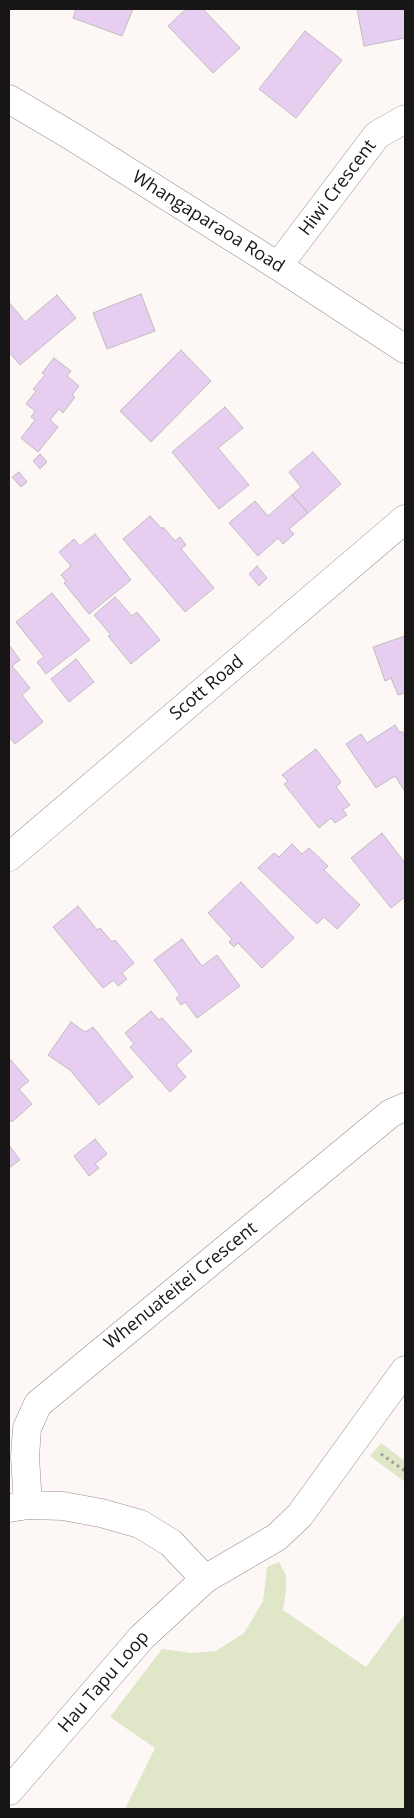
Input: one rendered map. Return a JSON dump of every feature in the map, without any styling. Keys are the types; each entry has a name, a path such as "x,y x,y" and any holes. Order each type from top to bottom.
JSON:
{"street":[{"name":"Whangaparaoa Road","path":"9,99 278,266 405,349"},
{"name":"Hiwi Crescent","path":"278,266 377,135 405,119"},
{"name":"Scott Road","path":"9,857 405,519"},
{"name":"Whenuateitei Crescent","path":"18,1506 25,1457 26,1428 38,1404 391,1113 405,1106"},
{"path":"18,1506 63,1506 91,1511 140,1524 171,1543 205,1579 277,1537 300,1515 405,1370"},
{"name":"Hau Tapu Loop","path":"9,1791 142,1637 205,1579"}],"green space":[{"path":"381,1443 405,1461 405,1482 370,1456"},
{"path":"279,1562 286,1575 283,1610 366,1667 405,1614 405,1809 125,1809 155,1748 110,1717 162,1649 192,1653 216,1651 244,1633 263,1601 267,1567"}],"building":[{"path":"76,9 133,9 122,36 73,18"},
{"path":"186,9 203,9 240,48 213,73 168,26"},
{"path":"357,9 405,9 405,38 364,46"},
{"path":"305,31 342,60 296,118 259,89"},
{"path":"141,294 155,331 107,349 93,313"},
{"path":"57,295 76,318 20,365 9,352 9,302 25,322"},
{"path":"181,350 211,381 151,442 120,411"},
{"path":"54,358 71,371 67,376 79,386 72,395 75,397 63,413 59,409 50,420 58,427 38,452 21,438 35,420 31,417 35,411 26,404 36,391 33,389 45,375 42,373"},
{"path":"225,407 243,428 218,448 249,485 219,509 172,452"},
{"path":"313,452 341,484 308,513 292,495 301,487 289,472"},
{"path":"40,454 47,462 40,469 33,461"},
{"path":"19,472 27,482 21,487 12,477"},
{"path":"292,495 308,513 289,529 294,534 283,544 278,538 258,556 229,523 255,501 268,516"},
{"path":"150,516 175,541 180,537 186,545 181,549 214,588 185,612 123,539"},
{"path":"95,534 131,580 89,614 64,583 66,581 61,575 71,566 59,552 74,539 80,546"},
{"path":"257,566 267,578 259,586 249,574"},
{"path":"52,593 90,640 46,674 37,662 44,657 16,622"},
{"path":"115,597 132,616 137,612 160,640 131,664 108,636 111,635 94,615"},
{"path":"405,636 405,693 398,695 391,678 385,681 373,647"},
{"path":"9,645 20,660 12,666 30,688 22,695 43,722 15,744 9,737"},
{"path":"76,659 94,682 69,702 51,679"},
{"path":"395,725 400,733 402,731 405,737 405,792 395,776 376,788 346,744 361,734 367,743"},
{"path":"316,749 341,782 336,787 350,805 343,810 347,815 335,823 331,818 319,828 284,784 288,781 282,775"},
{"path":"382,833 405,863 405,897 391,908 351,858"},
{"path":"292,844 302,854 309,848 328,866 324,870 360,905 337,929 324,917 317,924 258,868 274,853 279,857"},
{"path":"241,882 294,938 262,968 238,943 234,947 229,942 232,939 208,913"},
{"path":"78,906 97,930 100,928 112,942 115,940 134,963 122,973 127,979 118,986 114,980 103,988 53,927"},
{"path":"182,939 202,966 217,955 240,986 197,1018 185,1002 181,1005 176,998 180,995 154,960"},
{"path":"151,1011 159,1020 162,1018 192,1051 176,1065 186,1077 170,1092 130,1047 134,1044 125,1033"},
{"path":"71,1022 85,1032 93,1027 133,1077 99,1105 70,1070 48,1055"},
{"path":"9,1058 29,1081 19,1089 32,1104 12,1122 9,1119"},
{"path":"95,1139 107,1154 95,1164 99,1168 89,1176 74,1156"},
{"path":"9,1145 20,1160 9,1168"}]}
